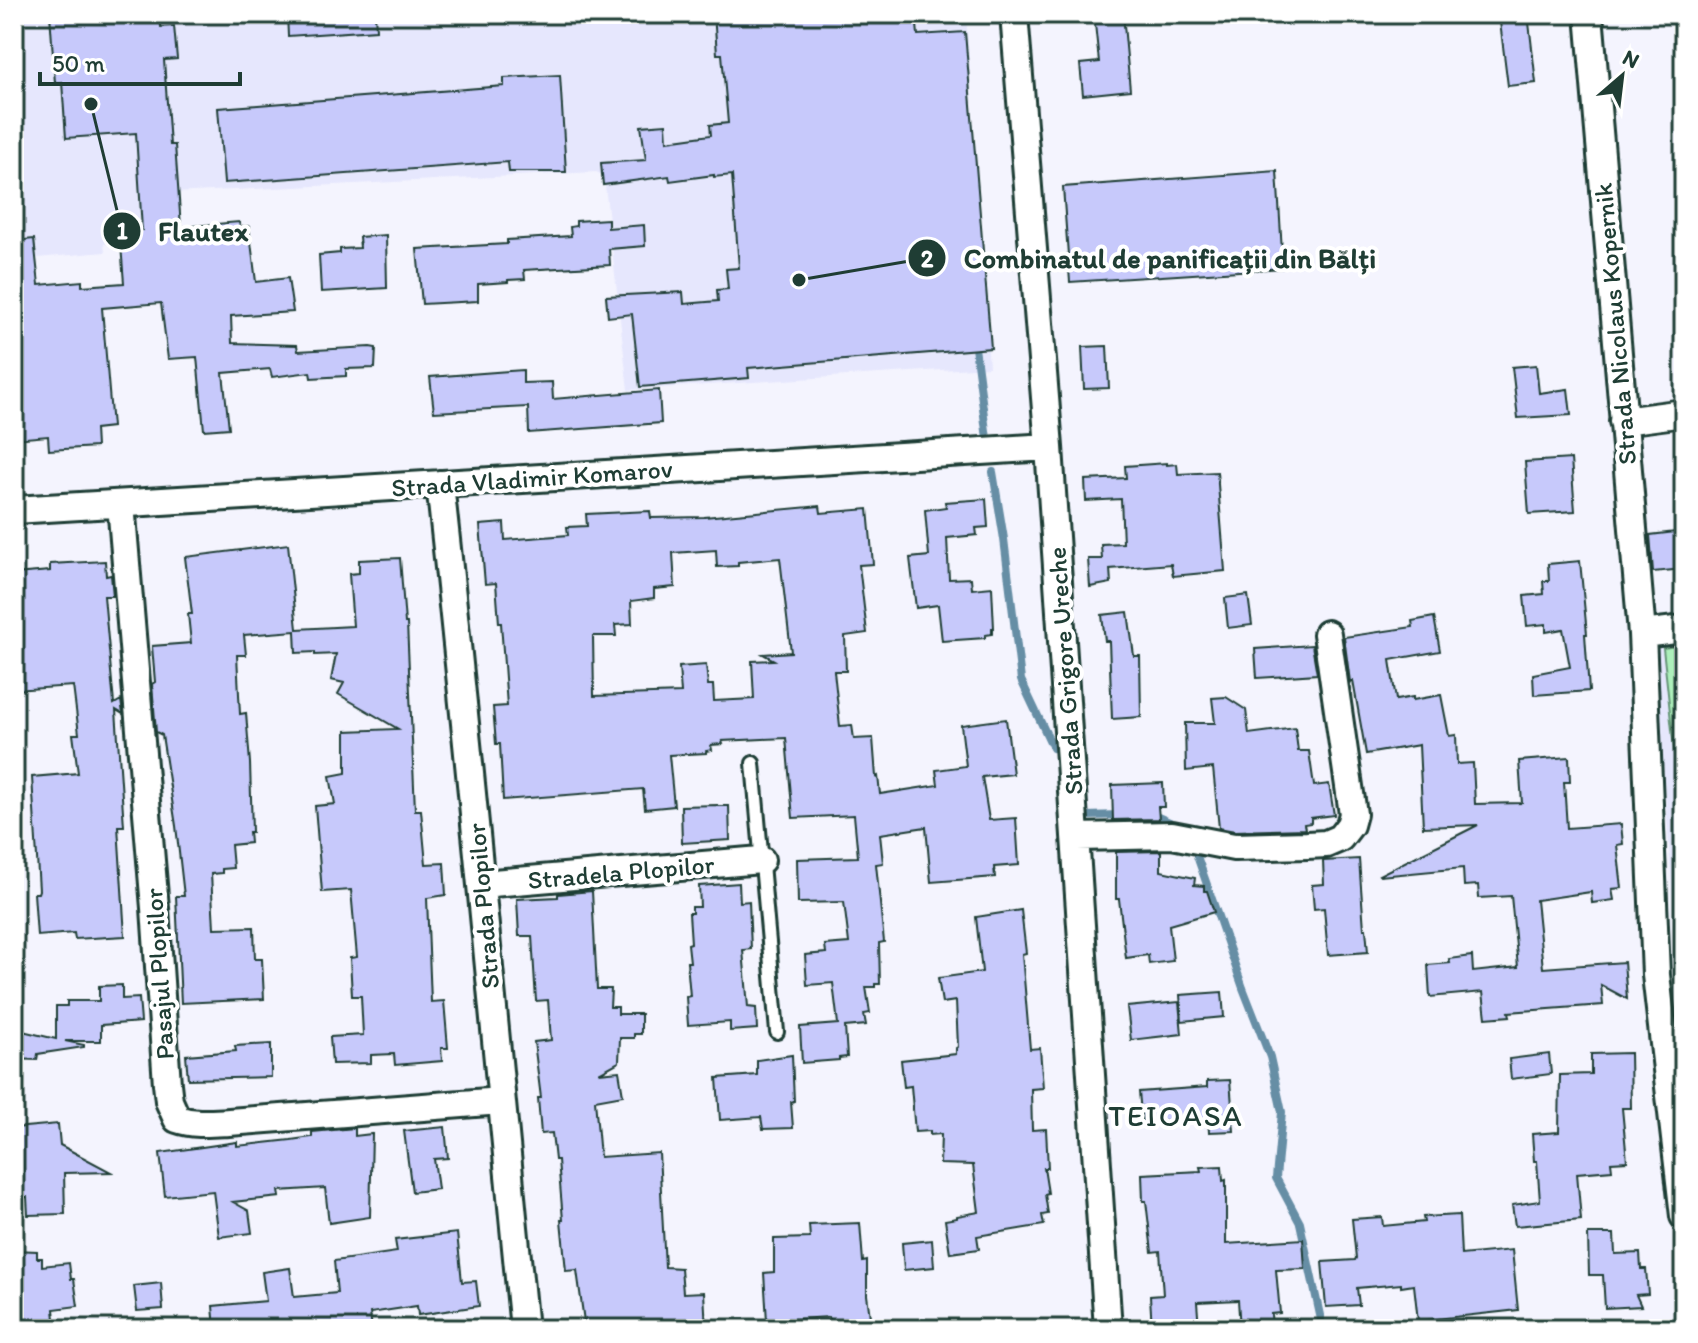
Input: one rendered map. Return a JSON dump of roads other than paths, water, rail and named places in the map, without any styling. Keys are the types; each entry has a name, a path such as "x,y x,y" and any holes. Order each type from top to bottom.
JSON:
{"street":[{"name":"Strada Grigore Ureche","path":"1014,14 1077,837 1108,1329"},
{"name":"Strada Nicolaus Kopernik","path":"1589,14 1642,634 1656,975 1679,1128 1684,1216"},
{"path":"1623,421 1684,413"},
{"name":"Strada Vladimir Komarov","path":"14,510 1049,447"},
{"name":"Strada Plopilor","path":"440,484 469,747 524,1329"},
{"name":"Pasajul Plopilor","path":"121,504 167,1084 169,1101 177,1119 200,1123 229,1122 501,1101"},
{"path":"1642,634 1684,629"},
{"path":"1077,837 1172,835 1234,847 1326,844 1340,838 1350,825 1353,814 1327,634"},
{"name":"Stradela Plopilor","path":"481,884 761,860"}],"lane":[{"path":"753,763 777,1032"}],"waterway":[{"path":"974,340 988,446"},
{"path":"993,472 1021,680 1053,748"},
{"path":"1151,814 1174,824"},
{"path":"1086,816 1121,815"},
{"path":"1197,856 1270,1057 1282,1112 1276,1178 1300,1223 1323,1329"}],"place":[{"name":"Flautex","path":"91,104"},
{"name":"Combinatul de panificații din Bălți","path":"799,280"}],"district":[{"name":"TEIOASA","path":"1176,1116"}]}
